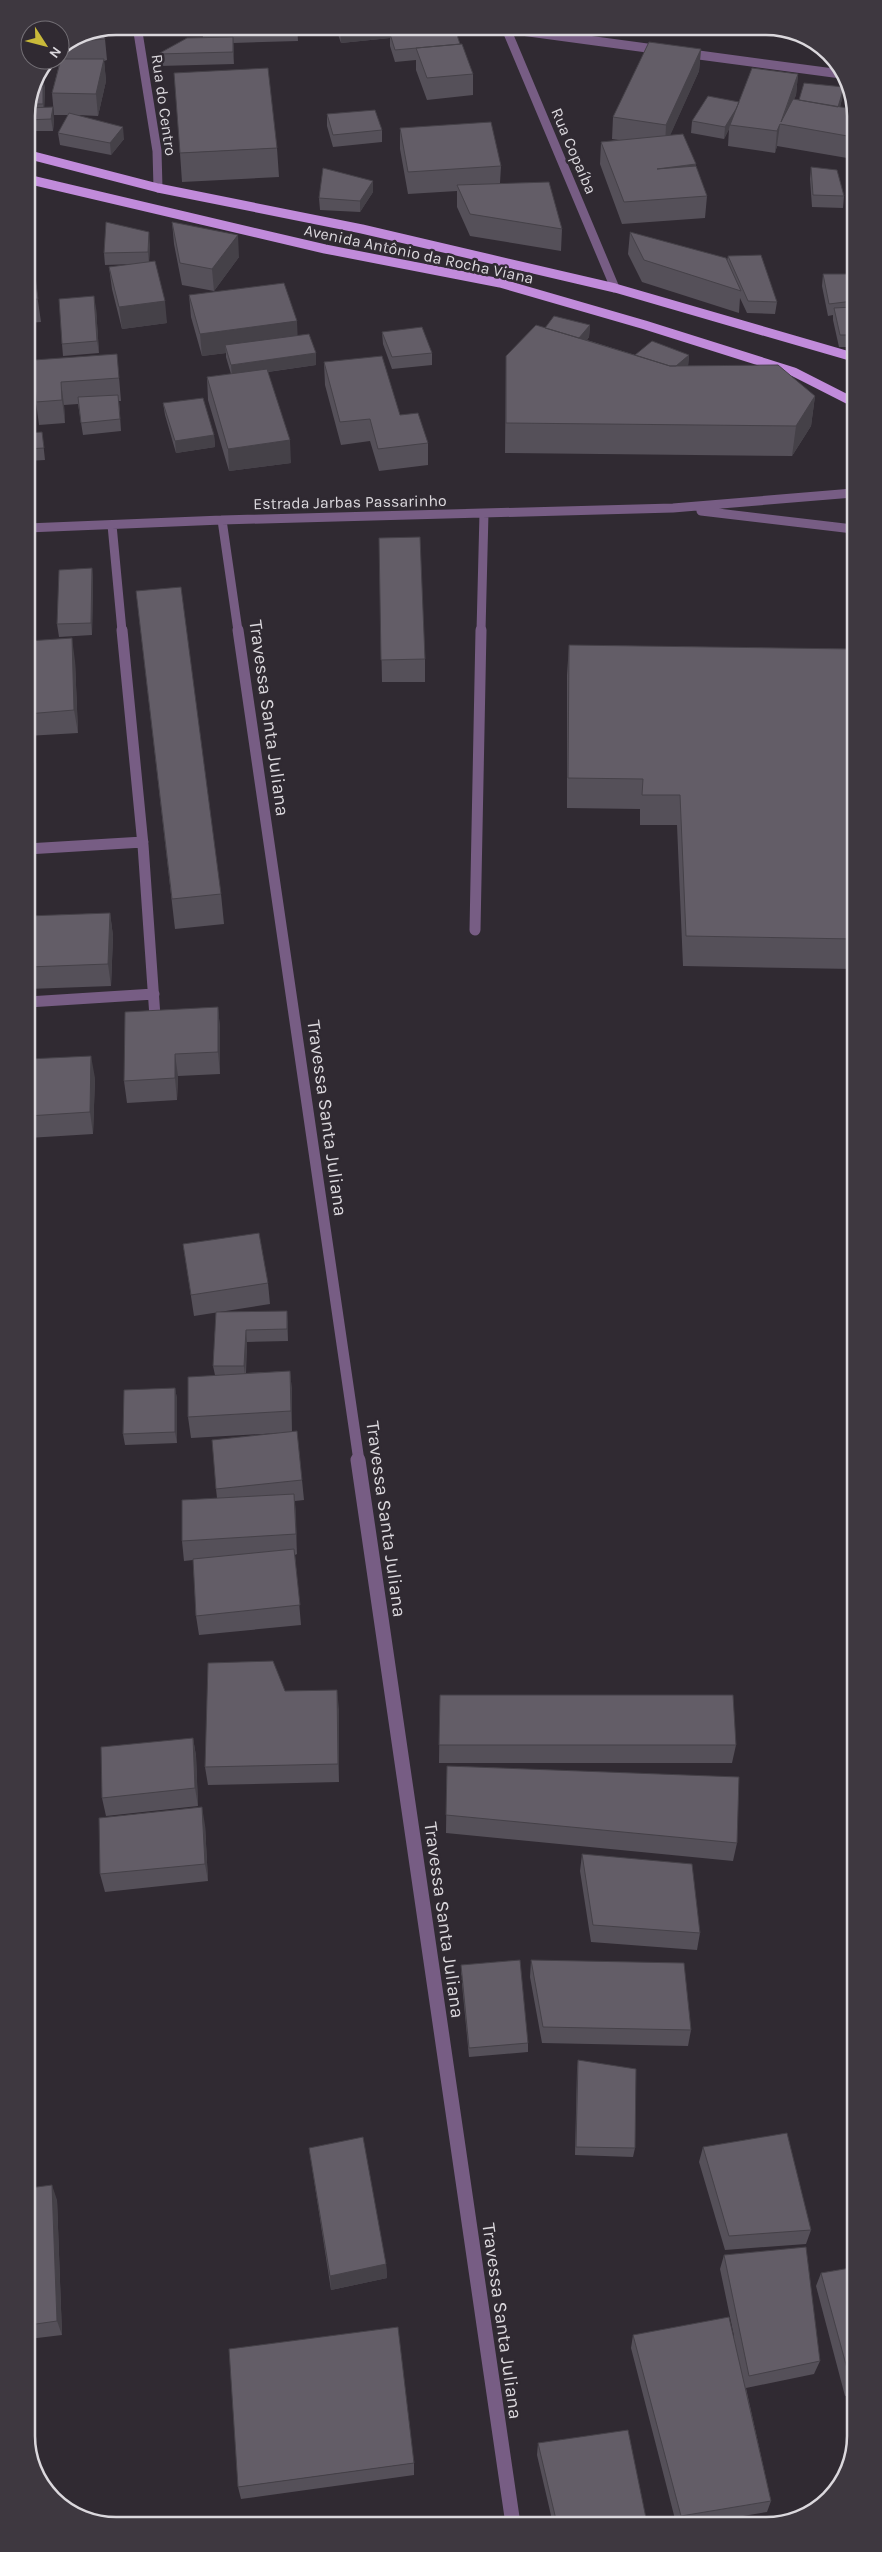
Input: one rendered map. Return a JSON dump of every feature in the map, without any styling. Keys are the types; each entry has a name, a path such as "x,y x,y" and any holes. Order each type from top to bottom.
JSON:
{"main road":[{"name":"Avenida Antônio da Rocha Viana","path":"35,156 158,188 362,229 616,288 847,355"},
{"name":"Avenida Antônio da Rocha Viana","path":"35,181 325,249 500,283 645,325 794,372 847,399"}],"street":[{"name":"Rua do Centro","path":"138,35 157,151 158,188"},
{"name":"Rua Copaíba","path":"508,35 616,288"},
{"path":"556,35 834,73"},
{"name":"Estrada Jarbas Passarinho","path":"35,528 222,520 673,508 847,494"},
{"name":"Estrada Jarbas Passarinho","path":"673,508 847,528"},
{"path":"475,930 484,513"},
{"name":"Travessa Santa Juliana","path":"222,520 512,2517"},
{"path":"112,525 143,842 155,1017"},
{"path":"35,849 143,842"},
{"path":"35,1002 154,994"}],"building":[{"path":"390,35 457,35 460,44 395,50"},
{"path":"104,36 105,39 87,40 100,37"},
{"path":"233,37 233,52 158,54 187,38"},
{"path":"649,42 701,49 666,125 613,117"},
{"path":"462,44 473,74 427,78 416,48"},
{"path":"70,59 104,59 96,94 52,93 58,70 70,70"},
{"path":"268,68 277,148 180,153 174,73"},
{"path":"752,68 798,74 781,122 793,99 846,108 847,136 780,124 777,131 730,125"},
{"path":"43,82 43,104 36,104"},
{"path":"804,83 842,87 843,91 838,107 799,100"},
{"path":"708,96 739,102 725,127 692,121"},
{"path":"53,107 51,119 35,120 36,108"},
{"path":"375,110 382,130 333,135 327,114"},
{"path":"69,113 123,127 110,143 58,133"},
{"path":"491,122 501,166 408,172 400,128"},
{"path":"683,134 696,164 657,169 696,166 707,196 624,202 601,142"},
{"path":"811,167 837,170 844,196 813,195"},
{"path":"323,168 373,181 360,201 319,198"},
{"path":"549,182 562,229 470,214 457,185"},
{"path":"106,222 149,232 148,252 104,253"},
{"path":"172,222 238,235 212,269 180,263"},
{"path":"630,232 726,258 741,291 644,260"},
{"path":"761,255 777,302 748,301 728,256"},
{"path":"155,261 165,301 119,307 109,267"},
{"path":"823,274 847,274 847,302 829,304"},
{"path":"35,276 38,299 35,299"},
{"path":"284,283 297,321 200,334 189,295"},
{"path":"94,296 97,341 62,344 59,299"},
{"path":"847,307 847,335 840,335 834,308"},
{"path":"554,316 590,325 579,338 545,328"},
{"path":"536,325 670,366 778,365 815,396 796,426 506,423 506,356"},
{"path":"422,327 432,353 392,357 382,332"},
{"path":"309,334 316,353 231,365 225,345"},
{"path":"652,341 689,355 676,366 670,366 635,355"},
{"path":"117,354 119,378 61,382 62,400 36,402 35,360"},
{"path":"382,356 400,415 418,413 428,443 378,449 370,419 340,422 324,362"},
{"path":"267,369 290,440 228,449 207,377"},
{"path":"118,395 120,419 81,423 78,397"},
{"path":"203,398 214,435 175,441 163,403"},
{"path":"35,432 42,432 44,448 35,449"},
{"path":"420,537 425,659 381,660 379,538"},
{"path":"92,568 91,623 57,624 59,570"},
{"path":"181,587 221,894 172,899 136,591"},
{"path":"72,638 74,710 35,713 35,641"},
{"path":"569,645 847,649 847,939 686,936 680,795 642,795 643,779 568,778"},
{"path":"110,913 108,964 35,967 35,916"},
{"path":"218,1007 218,1052 175,1054 175,1078 124,1081 125,1012"},
{"path":"91,1056 90,1112 35,1116 35,1059"},
{"path":"259,1233 268,1283 191,1295 183,1244"},
{"path":"287,1311 287,1329 246,1330 244,1366 213,1366 216,1312"},
{"path":"290,1371 291,1411 188,1417 188,1377"},
{"path":"175,1388 175,1432 123,1434 124,1390"},
{"path":"297,1431 302,1480 216,1489 212,1440"},
{"path":"294,1494 296,1534 182,1541 182,1500"},
{"path":"294,1549 300,1605 196,1616 193,1559"},
{"path":"273,1661 285,1691 337,1690 338,1764 205,1767 208,1663"},
{"path":"440,1695 733,1695 736,1745 439,1745"},
{"path":"193,1738 195,1788 102,1798 101,1747"},
{"path":"447,1766 739,1777 737,1843 446,1815"},
{"path":"202,1807 205,1864 100,1874 99,1818"},
{"path":"582,1854 692,1864 700,1933 593,1925"},
{"path":"520,1960 528,2043 469,2048 461,1965"},
{"path":"531,1960 684,1963 691,2030 543,2027"},
{"path":"578,2060 636,2069 635,2148 576,2147"},
{"path":"787,2133 811,2230 729,2236 703,2147"},
{"path":"363,2137 386,2264 330,2276 309,2148"},
{"path":"52,2185 57,2321 35,2324 35,2187"},
{"path":"806,2247 820,2361 749,2376 724,2255"},
{"path":"847,2269 847,2368 821,2273"},
{"path":"729,2317 771,2501 681,2516 633,2335"},
{"path":"398,2327 414,2463 238,2487 229,2349"},
{"path":"628,2430 646,2517 555,2517 538,2443"}]}
